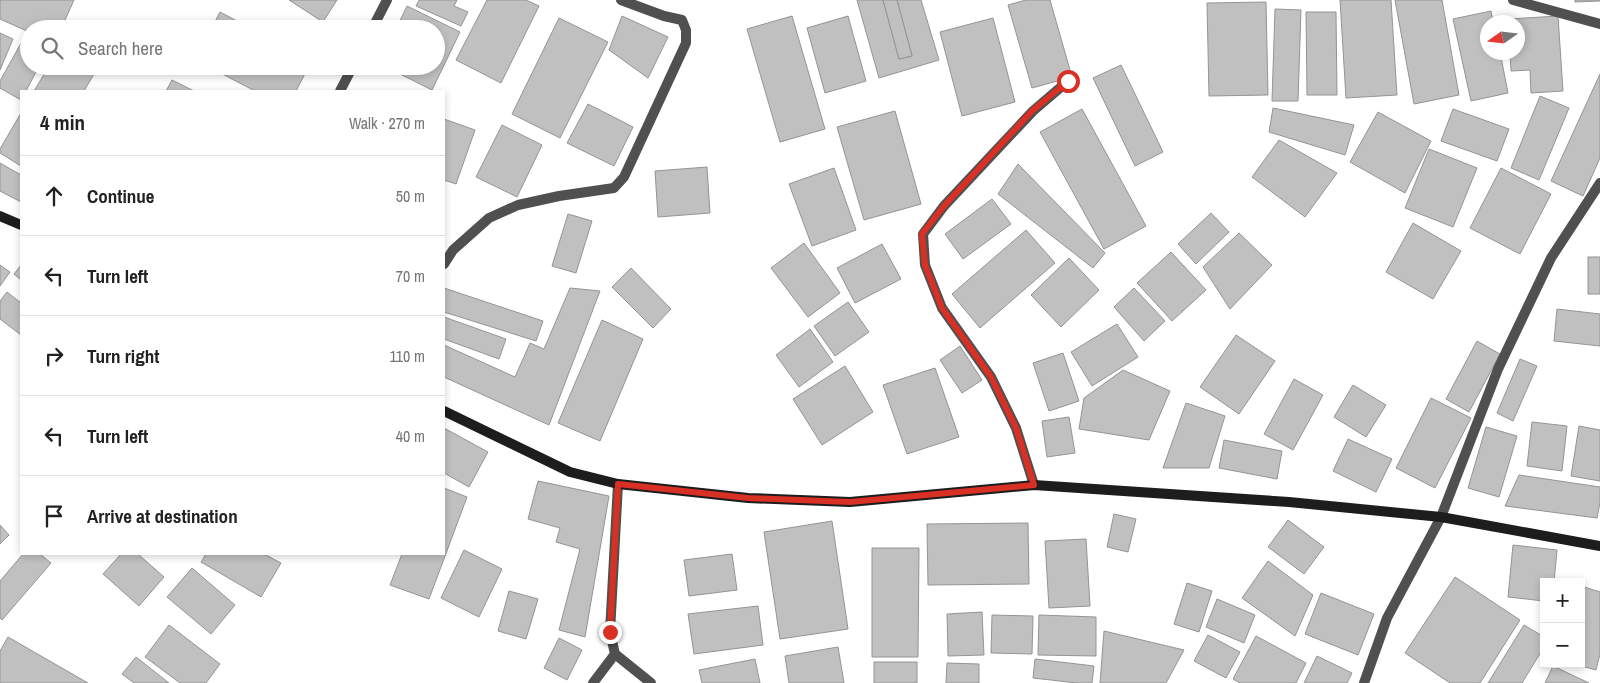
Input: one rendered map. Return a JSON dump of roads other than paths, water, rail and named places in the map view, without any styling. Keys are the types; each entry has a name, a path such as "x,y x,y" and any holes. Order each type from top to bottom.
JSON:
{"street":[{"path":"377,20 387,0"},
{"path":"445,262 453,250 490,218 518,205 559,196 614,188 624,177 686,43 686,30 682,20 664,16 621,0"},
{"path":"1513,0 1600,24"},
{"path":"341,90 348,75"},
{"path":"1034,485 1016,428 991,377 942,308 925,265 922,234 944,206 1032,111 1068,81"},
{"path":"1364,683 1388,618 1441,517 1498,369 1551,258 1600,183"},
{"path":"0,216 20,225"},
{"path":"445,411 570,472 618,484 748,498 850,502 1034,485 1288,502 1441,517 1600,546"},
{"path":"618,484 610,632 616,654 651,683"},
{"path":"593,683 616,654"}]}
